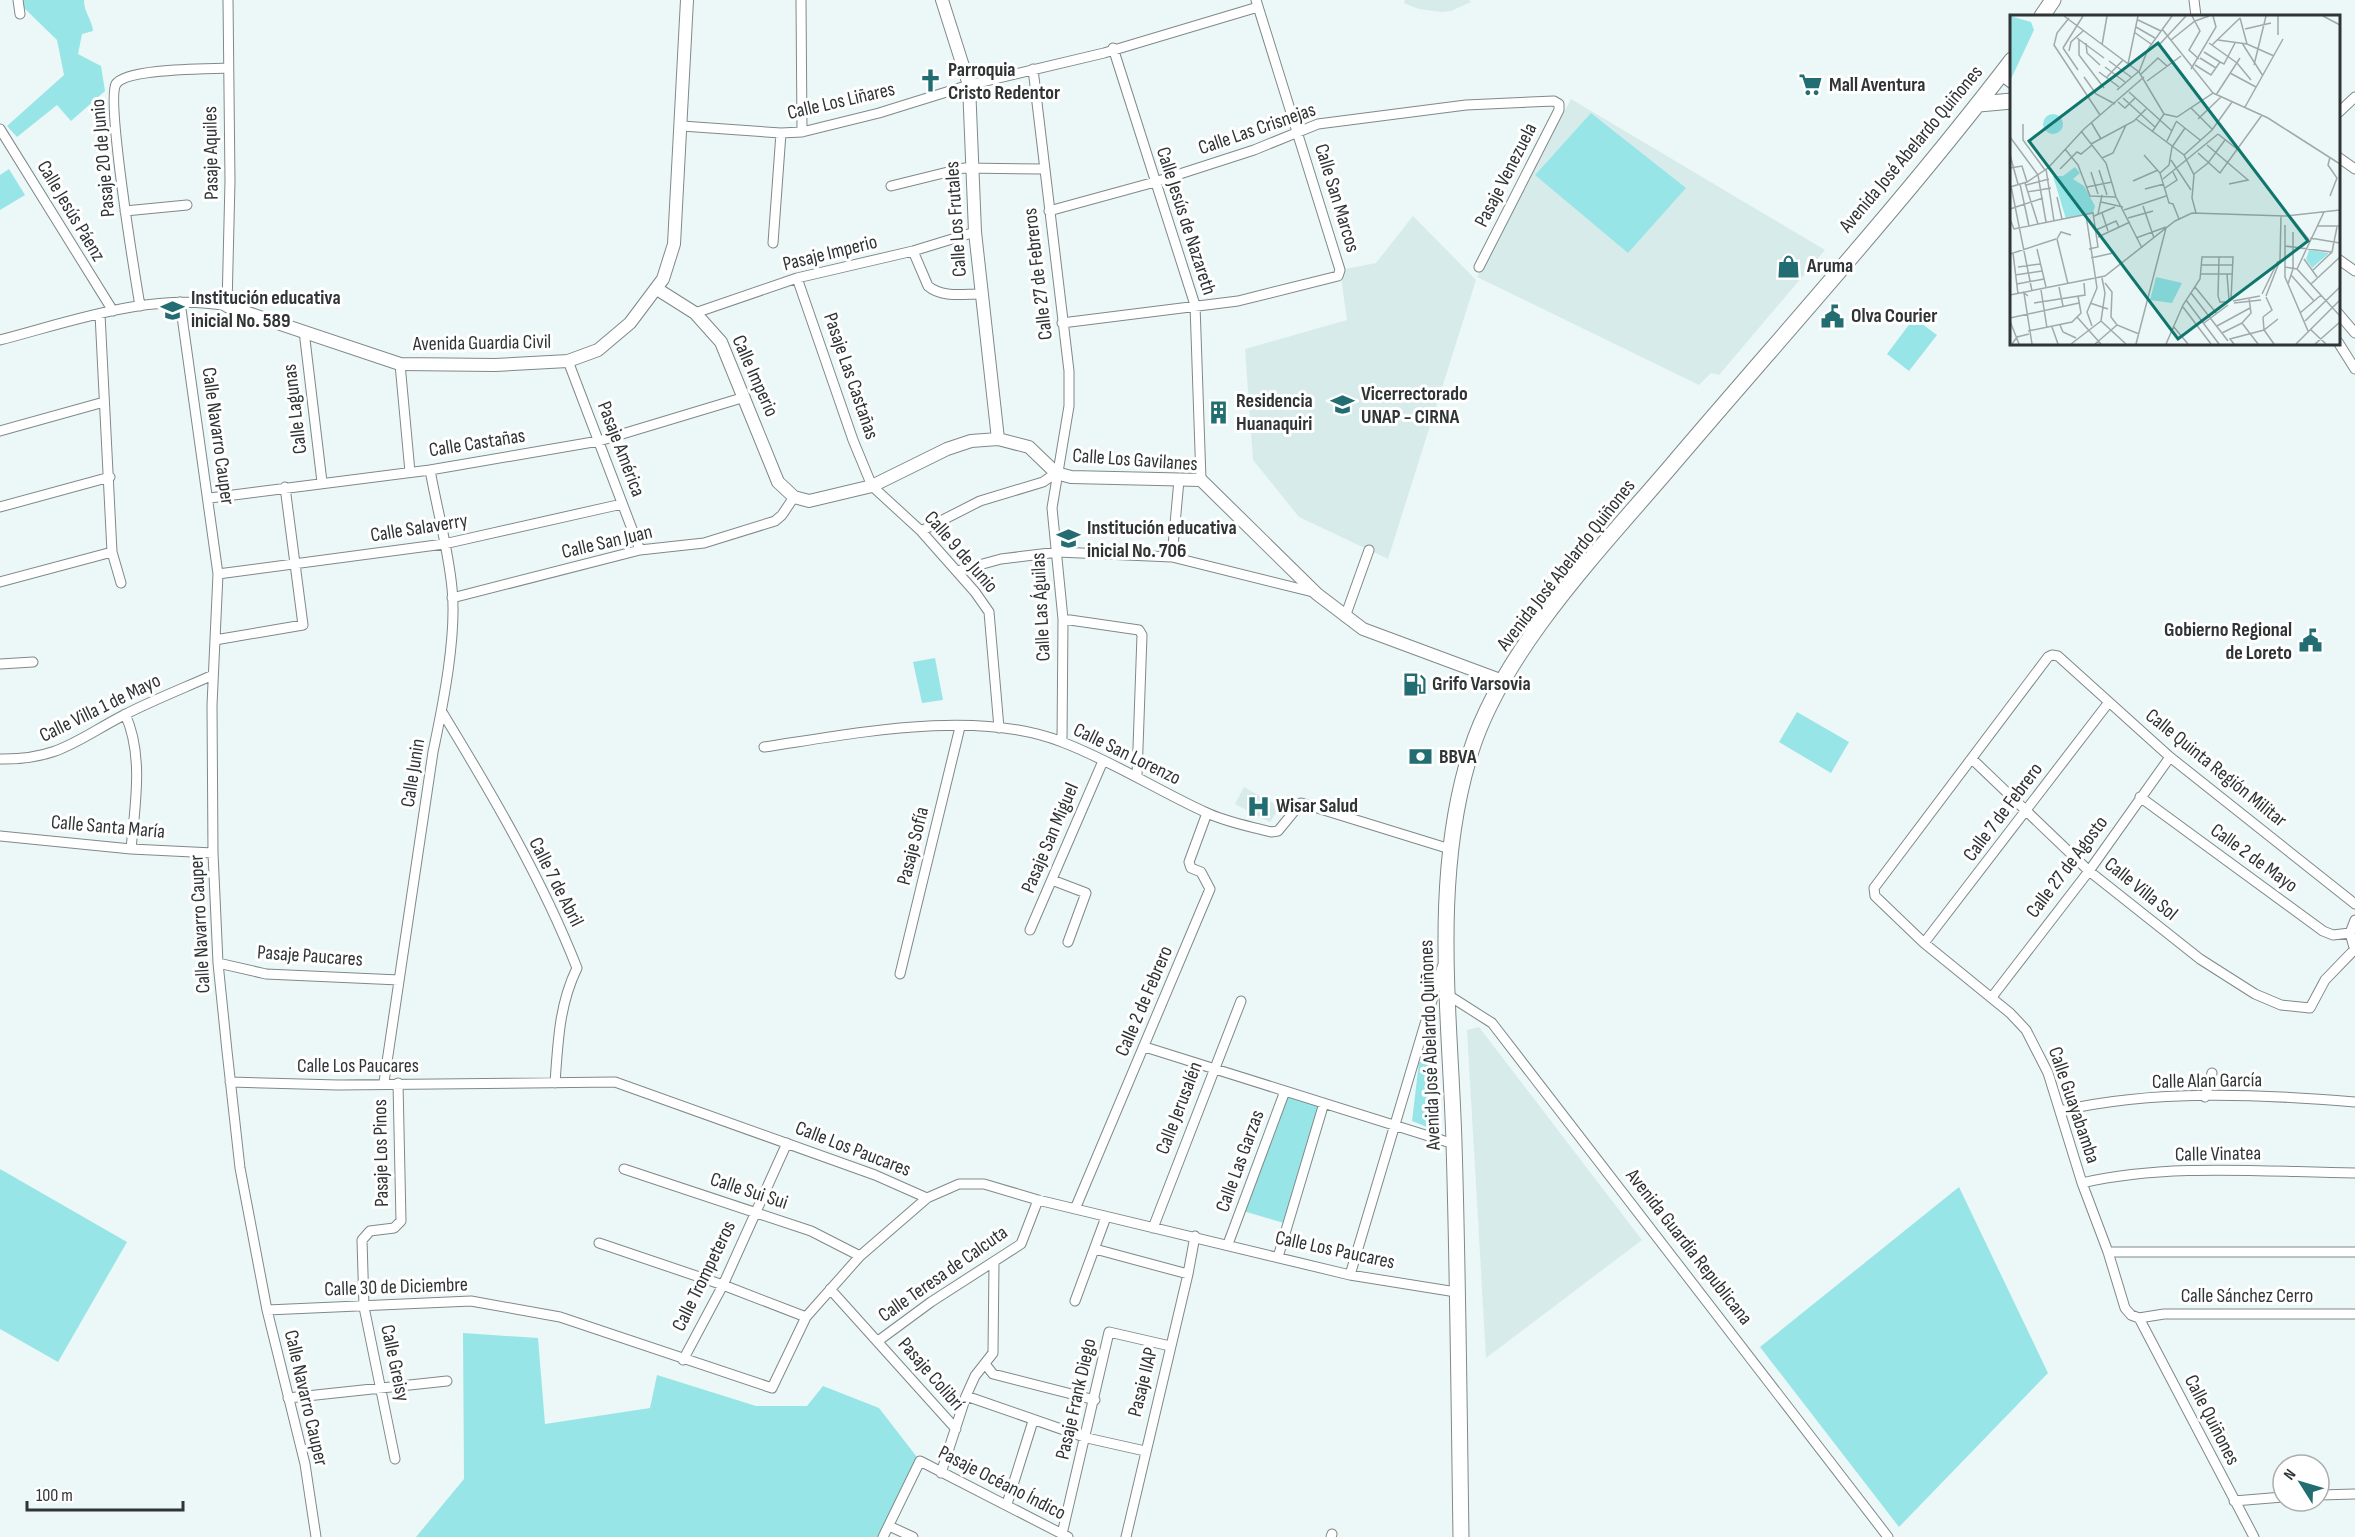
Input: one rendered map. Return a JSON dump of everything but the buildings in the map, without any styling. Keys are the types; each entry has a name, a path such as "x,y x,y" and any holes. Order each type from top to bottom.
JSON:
{"main road":[{"path":"2044,15 2053,0"},
{"name":"Avenida José Abelardo Quiñones","path":"1461,1537 1454,1144 1446,893 1450,849 1460,792 1485,715 1534,632 1604,546 1979,104 2006,80"},
{"path":"1979,104 2010,101"}],"street":[{"path":"18,0 20,14"},
{"name":"Pasaje Aquiles","path":"227,306 230,181 228,0"},
{"name":"Avenida Guardia Civil","path":"0,340 113,311 180,302 227,306 400,364 495,365 568,361 598,350 630,323 657,289 668,267 674,244 687,0"},
{"path":"801,0 802,132"},
{"name":"Calle Los Frutales","path":"942,0 969,85 971,168 980,294 998,439"},
{"path":"2194,0 2196,15"},
{"name":"Calle Los Liñares","path":"682,126 781,133 802,132 879,113 969,85 1113,48 1257,4"},
{"name":"Calle San Marcos","path":"1195,305 1238,301 1334,278 1338,276 1340,270 1257,4"},
{"name":"Calle Jesús de Nazareth","path":"1113,48 1195,305 1201,480"},
{"name":"Pasaje 20 de Junio","path":"140,306 125,211 114,92 117,83 125,77 173,70 228,68"},
{"name":"Calle 27 de Febreros","path":"1033,69 1043,169 1069,371 1069,406 1064,446 1056,472"},
{"path":"2340,109 2355,97"},
{"name":"Calle Las Crisnejas","path":"1049,211 1155,182 1254,150 1318,124 1466,105 1554,101"},
{"name":"Pasaje Venezuela","path":"1479,267 1560,110 1554,101"},
{"name":"Calle Jesús Páenz","path":"0,129 113,311"},
{"path":"773,243 781,133"},
{"path":"2340,158 2355,169"},
{"path":"891,186 971,168 1043,169"},
{"path":"125,211 188,206"},
{"name":"Pasaje Imperio","path":"695,313 797,278 913,252 975,232"},
{"path":"913,252 927,286 948,294 980,294"},
{"path":"2340,260 2355,271"},
{"name":"Pasaje Las Castañas","path":"797,278 853,440 872,486"},
{"name":"Calle Imperio","path":"657,289 695,313 721,342 778,482 794,497"},
{"name":"Calle Navarro Cauper","path":"180,302 210,498 218,574 213,675 213,853 218,963 240,1168 267,1310 305,1464 316,1537"},
{"path":"1062,323 1195,305"},
{"path":"100,314 112,552 121,583"},
{"path":"2340,315 2355,333"},
{"name":"Calle Lagunas","path":"304,332 322,482"},
{"path":"2340,345 2355,369"},
{"name":"Pasaje América","path":"568,361 640,550"},
{"path":"400,364 410,472"},
{"name":"Calle Castañas","path":"210,498 430,470 599,441 745,397"},
{"path":"0,431 104,402"},
{"name":"Calle Los Gavilanes","path":"794,497 809,501 872,486 947,449 971,441 998,439 1029,447 1056,472 1071,477 1201,480 1317,594 1364,630 1503,681"},
{"name":"Calle Junin","path":"384,1082 442,712 452,630 452,598 430,470"},
{"path":"921,531 981,501 1043,482 1056,472"},
{"name":"Calle Las Águilas","path":"1056,472 1052,508 1063,619 1062,741"},
{"path":"0,507 110,477"},
{"path":"1172,557 1179,480"},
{"name":"Calle 9 de Junio","path":"872,486 921,531 957,571 989,612 999,728"},
{"path":"215,640 303,625 285,487"},
{"name":"Calle San Juan","path":"452,598 640,550 704,543 764,525 782,515 794,497"},
{"name":"Calle Salaverry","path":"218,574 444,544 622,504"},
{"path":"1345,617 1369,550"},
{"path":"0,582 112,552"},
{"path":"957,571 1001,559 1058,552 1172,557 1317,594"},
{"path":"1063,619 1139,630 1142,635 1137,776"},
{"name":"Calle Quinta Región Militar","path":"1972,759 2048,657 2058,656 2170,757 2355,904"},
{"path":"0,664 33,662"},
{"name":"Calle Villa 1 de Mayo","path":"0,759 30,760 59,751 126,715 213,675"},
{"name":"Calle 7 de Febrero","path":"1924,943 2109,702"},
{"name":"Calle 7 de Abril","path":"442,712 475,766 552,908 577,968 566,990 559,1019 555,1083"},
{"path":"126,715 131,727 136,770 131,849"},
{"name":"Calle San Lorenzo","path":"764,747 907,726 999,728 1062,741 1137,776 1207,813 1274,833 1301,803 1450,849"},
{"name":"Pasaje Sofía","path":"900,974 960,727"},
{"name":"Calle 27 de Agosto","path":"1992,997 2089,871 2170,757"},
{"name":"Calle Villa Sol","path":"1972,759 2028,809 2089,871 2211,967 2255,993 2282,1005 2310,1008 2325,980 2355,950"},
{"name":"Calle Guayabamba","path":"1972,759 1874,888 1875,896 1924,943 1992,997 2026,1030 2048,1073 2082,1183 2108,1252 2125,1308 2131,1316 2139,1318"},
{"name":"Pasaje San Miguel","path":"1030,930 1103,761"},
{"name":"Calle 2 de Mayo","path":"2140,797 2324,932 2332,935 2350,933"},
{"name":"Calle 2 de Febrero","path":"1075,1209 1210,890 1201,872 1191,868 1189,862 1207,813"},
{"name":"Calle Santa María","path":"0,836 131,849 213,853"},
{"path":"1052,880 1086,893 1068,942"},
{"path":"2355,920 2350,933 2355,950"},
{"path":"1350,1275 1447,950"},
{"name":"Pasaje Paucares","path":"218,963 266,974 399,980"},
{"name":"Avenida Guardia Republicana","path":"1448,995 1492,1023 1888,1537"},
{"name":"Calle Jerusalén","path":"1153,1228 1213,1068 1241,1001"},
{"path":"1145,1047 1454,1144"},
{"path":"2205,1097 2212,1073"},
{"name":"Calle Los Paucares","path":"231,1083 338,1085 384,1082 615,1082 875,1175 927,1198 959,1184 984,1184 1106,1217 1195,1236 1350,1275 1456,1292"},
{"name":"Pasaje Los Pinos","path":"362,1239 370,1231 394,1228 401,1221 398,1083"},
{"name":"Calle Las Garzas","path":"1228,1244 1285,1091"},
{"name":"Calle Alan García","path":"2060,1112 2102,1101 2205,1097 2355,1102"},
{"path":"1278,1257 1324,1103"},
{"name":"Calle Trompeteros","path":"683,1360 723,1285 787,1143"},
{"name":"Calle Sui Sui","path":"624,1169 811,1231 860,1256"},
{"name":"Calle Vinatea","path":"2082,1183 2123,1174 2243,1171 2355,1173"},
{"path":"599,1243 723,1285 806,1317 860,1256 927,1198"},
{"name":"Calle Teresa de Calcuta","path":"878,1341 931,1302 1021,1244 1038,1200"},
{"path":"1075,1301 1106,1217"},
{"name":"Pasaje IIAP","path":"1126,1537 1195,1236"},
{"name":"Calle Greisy","path":"362,1239 364,1307 395,1459"},
{"path":"1095,1249 1188,1274"},
{"path":"2108,1252 2355,1252"},
{"path":"941,1473 966,1396 975,1376 993,1353 994,1263"},
{"name":"Pasaje Colibrí","path":"830,1289 956,1429"},
{"name":"Calle 30 de Diciembre","path":"267,1310 471,1301 560,1317 772,1388 806,1317"},
{"name":"Calle Sánchez Cerro","path":"2139,1318 2164,1314 2355,1314"},
{"name":"Calle Quiñones","path":"2139,1318 2254,1537"},
{"name":"Pasaje Frank Diego","path":"1065,1536 1109,1332 1170,1346"},
{"path":"985,1364 993,1374 1095,1400"},
{"path":"288,1398 447,1381"},
{"path":"966,1396 1087,1438 1145,1451"},
{"path":"1007,1504 1033,1421"},
{"name":"Pasaje Océano Índico","path":"889,1526 920,1461 1065,1536"},
{"path":"2331,1495 2355,1494"},
{"path":"2234,1502 2271,1498"},
{"path":"883,1537 889,1526 912,1537"}],"shaded area":[{"path":"21,0 84,0 93,31 82,34 78,54 101,66 105,91 71,121 57,105 17,137 7,126 64,75 57,40 21,5"},
{"path":"1405,0 1469,0 1471,2 1451,11 1441,12 1419,9 1404,3"},
{"path":"1571,99 1825,250 1719,375 1711,373 1699,385 1477,277"},
{"path":"1591,113 1686,188 1628,253 1535,175"},
{"path":"9,169 25,195 0,210 0,175"},
{"name":"Vicerrectorado UNAP - CIRNA","path":"1413,216 1476,280 1388,559 1299,517 1253,460 1245,349 1347,320 1340,270 1376,263"},
{"path":"1914,318 1937,335 1909,371 1887,354"},
{"path":"935,658 943,700 922,703 913,662"},
{"path":"1797,712 1849,742 1831,773 1779,742"},
{"name":"Wisar Salud","path":"1244,787 1280,807 1270,822 1235,804"},
{"path":"1479,1027 1642,1240 1486,1358 1467,1030"},
{"path":"1419,1062 1434,1064 1427,1127 1412,1121"},
{"path":"1285,1095 1323,1107 1284,1223 1243,1211"},
{"path":"0,1169 127,1242 58,1362 0,1329"},
{"path":"1959,1187 2048,1373 1899,1527 1760,1347"},
{"path":"463,1333 538,1338 545,1424 650,1408 657,1375 756,1406 807,1406 823,1386 879,1408 920,1461 885,1537 416,1537 464,1479"}],"place":[{"name":"Parroquia Cristo Redentor","path":"930,81"},
{"name":"Mall Aventura","path":"1811,85"},
{"name":"Aruma","path":"1789,266"},
{"name":"Institución educativa inicial No. 589","path":"173,310"},
{"name":"Olva Courier","path":"1833,316"},
{"name":"Vicerrectorado UNAP - CIRNA","path":"1343,405"},
{"name":"Residencia Huanaquiri","path":"1218,413"},
{"name":"Institución educativa inicial No. 706","path":"1069,539"},
{"name":"Gobierno Regional de Loreto","path":"2310,641"},
{"name":"Grifo Varsovia","path":"1414,684"},
{"name":"BBVA","path":"1421,757"},
{"name":"Wisar Salud","path":"1258,806"}]}
